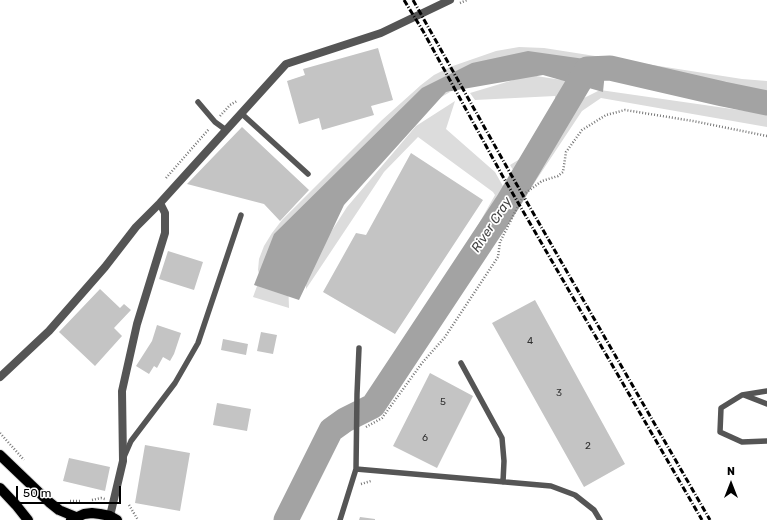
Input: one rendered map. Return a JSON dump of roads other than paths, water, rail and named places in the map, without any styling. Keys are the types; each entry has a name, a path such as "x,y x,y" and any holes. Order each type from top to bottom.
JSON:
{"main road":[{"path":"0,455 59,510 74,518 92,514 100,514 113,518"},
{"path":"0,488 28,520"}],"street":[{"path":"0,377 49,331 105,267 136,227 160,204 286,64 381,33 450,0"},
{"path":"113,518 123,461 122,391 137,324 165,233 165,213 160,204"}],"lane":[{"path":"198,102 215,122 226,130"},
{"path":"242,114 308,174"},
{"path":"123,461 131,441 176,383 198,342 241,215"},
{"path":"340,520 356,469 359,348"},
{"path":"461,363 502,438 504,461 503,482"},
{"path":"767,391 742,395 722,408 720,432 742,442 767,441"},
{"path":"742,395 767,404"},
{"path":"356,469 551,486 575,495 594,510 600,520"}],"waterway":[{"name":"River Cray","path":"286,520 331,430 345,420 373,406 508,202 587,69 610,68 767,103"}],"railway":[{"path":"404,0 423,31 502,175 702,520"},
{"path":"413,0 509,171 710,520"}]}
